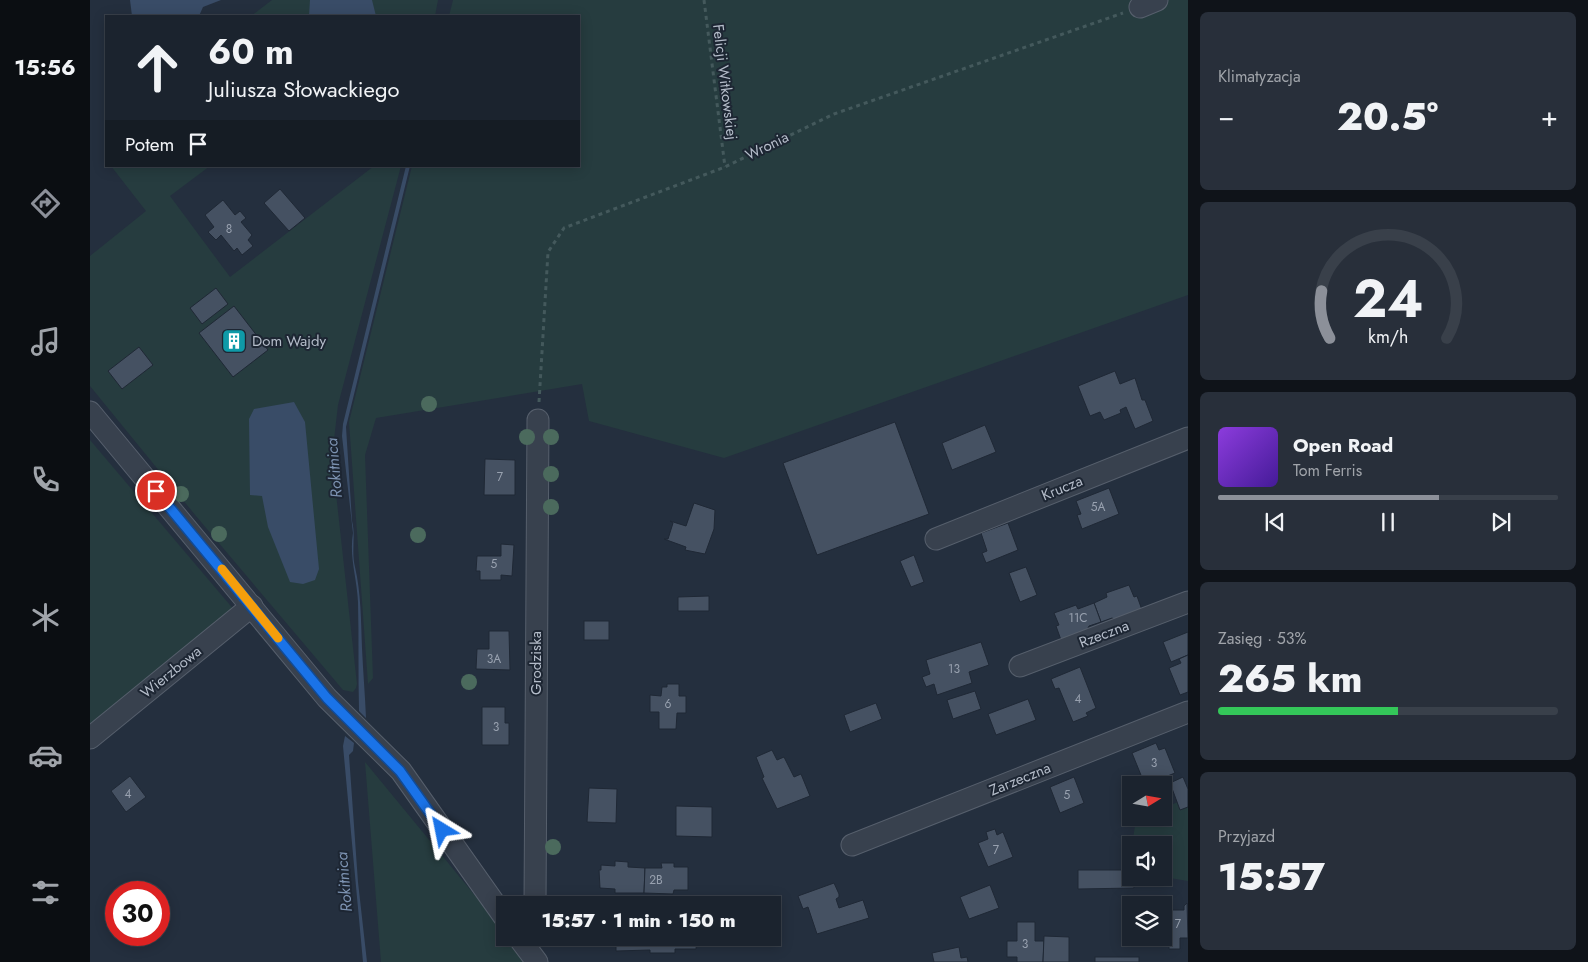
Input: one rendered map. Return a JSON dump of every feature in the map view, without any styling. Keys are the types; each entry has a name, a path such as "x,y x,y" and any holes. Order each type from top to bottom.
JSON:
{"street":[{"path":"90,412 327,698 400,771 496,905"},
{"name":"Grodziska","path":"535,896 538,420"},
{"name":"Krucza","path":"936,539 1188,438"},
{"name":"Rzeczna","path":"1020,666 1188,602"},
{"name":"Wierzbowa","path":"90,738 252,606"},
{"name":"Zarzeczna","path":"852,845 1188,712"},
{"path":"525,946 536,960"},
{"path":"535,946 536,960"}],"path":[{"name":"Felicji Witkowskiej","path":"704,0 725,167"},
{"name":"Wronia","path":"538,420 548,252 564,228 725,167 834,114 1149,3"}],"green space":[{"path":"272,0 438,0 435,15 252,15"},
{"path":"453,0 1188,0 1188,295 724,458 589,421 582,384 376,418 365,455 373,678 368,684 349,422 412,167 580,167 580,15 449,15"},
{"path":"112,167 209,167 170,196 230,277 373,167 401,167 338,405 332,457 357,684 353,692 343,690 196,516 90,386 90,256 146,211"},
{"path":"90,440 235,611 90,727"},
{"path":"365,762 496,921 496,946 516,946 529,962 381,962"},
{"path":"1183,799 1188,802 1188,881 1172,878 1172,836 1133,836 1135,826 1172,826 1172,805"}],"water":[{"path":"130,0 221,0 203,7 199,15 132,15"},
{"path":"310,0 372,0 376,15 309,15"},
{"path":"406,167 410,167 346,427 354,532 353,555 360,607 366,718 359,711 358,602 353,559 352,542 353,533 342,436 343,424"},
{"path":"294,402 305,422 319,569 315,580 303,584 290,582 268,527 262,496 250,495 249,419 254,409"},
{"path":"345,736 354,743 353,751 349,755 358,882 367,962 363,962 343,746"}],"building":[{"path":"280,189 305,218 289,231 264,203"},
{"path":"223,200 235,215 240,211 246,218 241,222 252,235 248,240 253,246 242,255 237,248 234,251 221,235 216,240 208,232 214,227 205,215"},
{"path":"216,288 228,304 202,324 190,308"},
{"name":"Dom Wajdy","path":"234,306 268,350 233,377 199,333"},
{"path":"139,347 153,365 122,389 108,371"},
{"path":"1115,371 1120,384 1135,378 1142,400 1145,400 1153,421 1135,429 1126,407 1120,410 1121,413 1104,420 1100,412 1090,416 1078,386"},
{"path":"895,422 929,514 817,555 783,463"},
{"path":"985,425 996,452 952,470 942,443"},
{"path":"485,459 515,460 515,495 484,495"},
{"path":"1109,488 1119,514 1082,529 1077,515 1081,514 1076,501"},
{"path":"694,503 715,510 714,529 705,554 685,550 686,547 664,539 668,539 673,523 670,521 686,526"},
{"path":"1008,523 1018,550 986,563 982,553 987,551 981,533"},
{"path":"501,544 514,545 512,576 501,575 501,580 480,580 480,571 476,571 477,556 501,556"},
{"path":"914,555 924,582 911,587 900,561"},
{"path":"1026,567 1037,595 1020,602 1009,573"},
{"path":"1129,585 1134,597 1137,596 1142,610 1116,620 1112,618 1101,622 1094,603 1107,597 1106,593"},
{"path":"709,596 709,611 678,611 678,597"},
{"path":"1094,603 1101,622 1089,626 1087,630 1061,640 1056,626 1059,625 1054,613 1076,605 1078,609"},
{"path":"584,621 609,621 609,640 584,640"},
{"path":"489,631 509,631 510,670 476,669 477,649 489,649"},
{"path":"1188,632 1188,655 1171,662 1163,642"},
{"path":"981,642 989,665 969,672 972,683 937,695 934,684 926,687 922,677 930,674 926,660"},
{"path":"1188,655 1188,692 1180,695 1169,668 1181,663 1179,659"},
{"path":"1080,667 1096,708 1086,713 1088,716 1073,722 1059,688 1055,689 1051,679"},
{"path":"667,684 679,684 679,696 686,696 686,713 677,713 676,729 659,729 659,712 650,712 650,695 661,696 662,687 667,687"},
{"path":"975,691 981,709 953,719 947,700"},
{"path":"1028,699 1036,720 996,735 988,714"},
{"path":"876,703 882,719 850,732 844,715"},
{"path":"482,707 505,707 505,723 509,723 509,745 482,745"},
{"path":"1156,743 1159,750 1165,748 1175,773 1168,776 1141,776 1132,753"},
{"path":"772,750 777,760 784,757 794,777 801,774 810,796 777,809 762,778 764,777 756,757"},
{"path":"130,776 146,797 126,812 111,791"},
{"path":"1074,777 1084,803 1060,813 1050,787"},
{"path":"1183,777 1188,789 1188,807 1180,810 1172,788 1172,782"},
{"path":"589,788 617,789 616,823 587,822"},
{"path":"676,806 712,807 712,837 676,836"},
{"path":"995,829 997,835 1003,832 1013,857 988,867 978,843 988,839 986,832"},
{"path":"615,861 628,862 628,867 645,868 644,893 615,893 615,889 600,888 599,870 601,870 601,865 615,866"},
{"path":"661,863 674,863 674,867 688,867 688,890 674,890 673,894 644,893 645,868 662,868"},
{"path":"1078,870 1122,870 1122,886 1134,886 1134,888 1078,889"},
{"path":"834,883 839,894 839,897 836,899 839,908 863,900 869,918 817,934 808,907 803,909 798,896"},
{"path":"990,885 999,908 969,919 960,897"},
{"path":"1187,903 1188,938 1180,938 1180,949 1169,949 1169,946 1172,946 1172,910 1184,910 1184,906"},
{"path":"1017,922 1035,922 1035,941 1044,941 1043,962 1017,962 1017,957 1007,957 1007,941 1017,941"},
{"path":"1044,936 1069,937 1069,962 1043,962"},
{"path":"616,946 696,946 696,949 675,949 675,953 650,953 650,950 616,951"},
{"path":"959,947 961,958 967,957 968,962 934,962 932,953"},
{"path":"1095,957 1139,957 1139,962 1095,962"}],"slow traffic":[{"path":"222,569 278,638"}],"place":[{"name":"Dom Wajdy","path":"234,341"}],"route":[{"path":"156,491 327,698 400,771 442,830"}],"water label":[{"name":"Rokitnica","path":"334,468"},
{"name":"Rokitnica","path":"344,882"}]}
